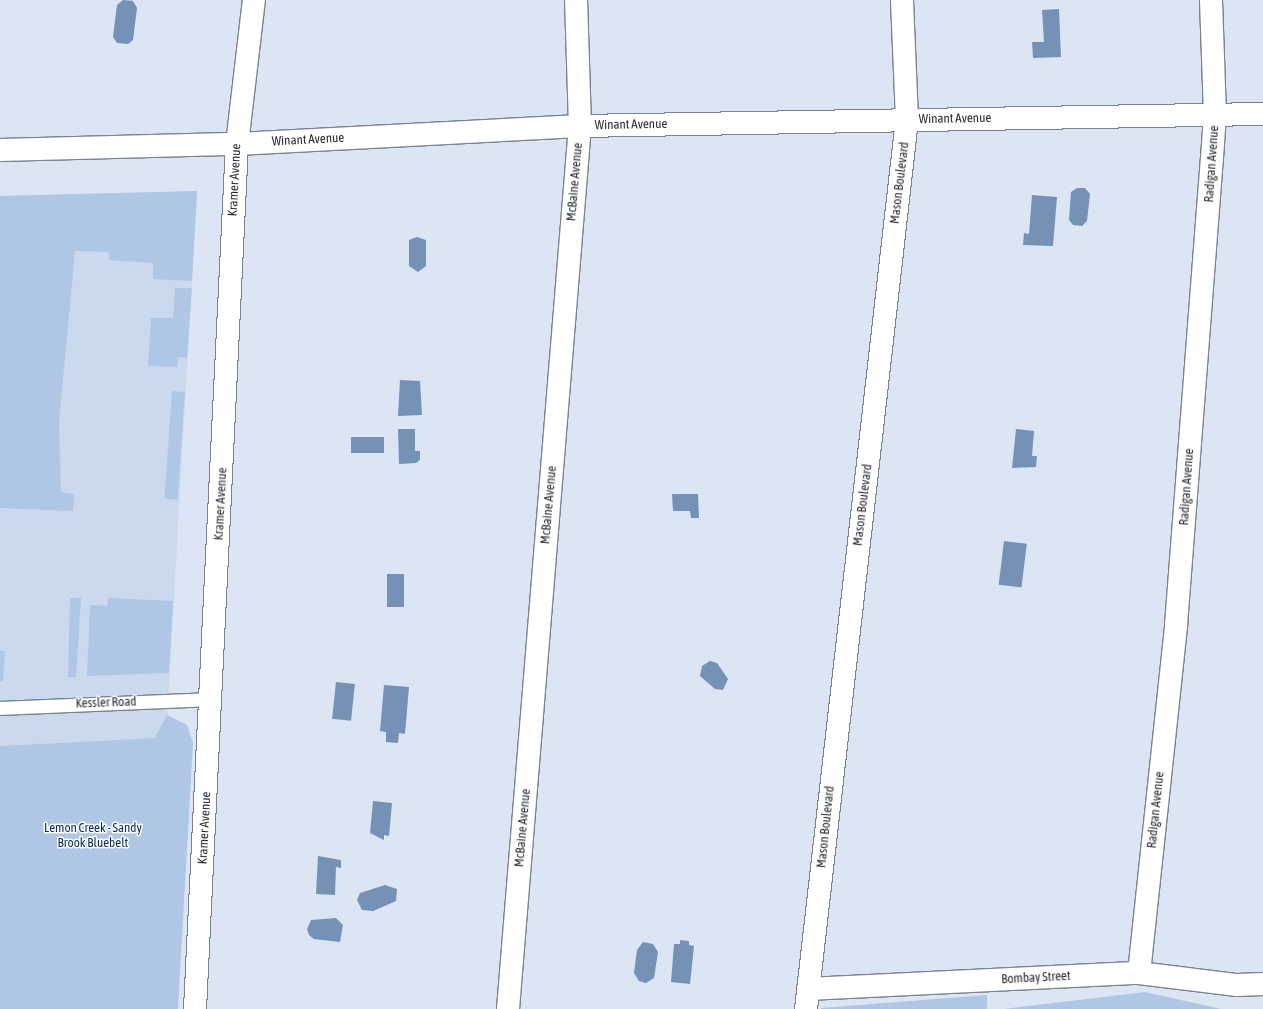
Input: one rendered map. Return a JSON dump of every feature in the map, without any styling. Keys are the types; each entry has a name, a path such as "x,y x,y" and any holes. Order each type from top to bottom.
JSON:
{"street":[{"name":"Kramer Avenue","path":"195,1009 212,699 236,144 254,0"},
{"name":"McBaine Avenue","path":"508,1009 580,126 576,0"},
{"name":"Mason Boulevard","path":"807,999 907,120 902,0"},
{"name":"Radigan Avenue","path":"1139,973 1176,624 1215,115 1211,0"},
{"name":"Winant Avenue","path":"0,150 236,144 580,126 1263,114"},
{"name":"Bombay Street","path":"807,999 1139,973 1237,985 1263,984"}],"lane":[{"name":"Kessler Road","path":"0,708 212,699"}],"shaded area":[{"path":"123,0 133,1 137,8 133,40 128,44 117,43 113,37 117,5"},
{"path":"1059,9 1061,57 1033,58 1032,42 1044,42 1042,10"},
{"path":"1077,188 1085,188 1090,194 1087,221 1082,226 1073,225 1069,220 1071,192"},
{"path":"197,191 166,738 0,746 0,196"},
{"path":"1032,195 1057,197 1053,246 1023,245 1024,233 1029,234"},
{"path":"417,237 426,240 426,266 418,272 409,266 409,240"},
{"path":"400,380 420,381 422,415 398,416"},
{"path":"398,429 415,429 415,451 420,451 420,460 416,463 399,464"},
{"path":"1016,429 1034,431 1032,456 1037,456 1036,467 1012,468"},
{"path":"351,437 384,437 384,453 351,453"},
{"path":"672,494 698,494 699,518 691,518 690,511 673,511"},
{"path":"1004,541 1027,544 1021,587 999,585"},
{"path":"387,574 404,574 404,607 387,607"},
{"path":"710,661 717,663 728,679 723,690 715,689 700,676 702,666"},
{"path":"336,682 355,684 351,721 332,719"},
{"path":"384,685 409,687 405,734 399,733 398,743 386,742 386,732 380,731"},
{"path":"373,801 392,803 389,836 384,835 384,840 370,833"},
{"path":"318,856 341,860 341,868 336,867 335,895 316,894"},
{"path":"385,885 397,889 396,901 373,911 362,910 357,900 360,893"},
{"path":"336,918 343,925 340,942 314,939 309,935 307,929 311,920"},
{"path":"680,940 689,941 689,945 694,946 690,984 671,982 674,944 680,944"},
{"path":"643,942 653,944 658,952 654,978 646,983 639,981 634,973 637,950"}],"green space":[{"path":"197,191 192,281 153,279 153,263 109,260 109,252 75,251 59,422 61,492 74,494 73,511 0,508 0,196"},
{"path":"175,288 192,288 187,358 178,357 177,367 148,366 151,318 173,318"},
{"path":"172,391 185,392 177,500 164,499"},
{"path":"70,598 81,598 76,677 68,677"},
{"path":"108,598 173,601 169,673 87,676 90,605 107,606"},
{"path":"0,651 5,651 3,681 0,682"},
{"name":"Lemon Creek - Sandy Brook Bluebelt","path":"167,715 187,725 193,743 178,1009 0,1009 0,746 155,738"},
{"path":"1145,992 1221,1009 1004,1009"},
{"path":"987,995 987,1009 821,1009 821,1008"}]}
